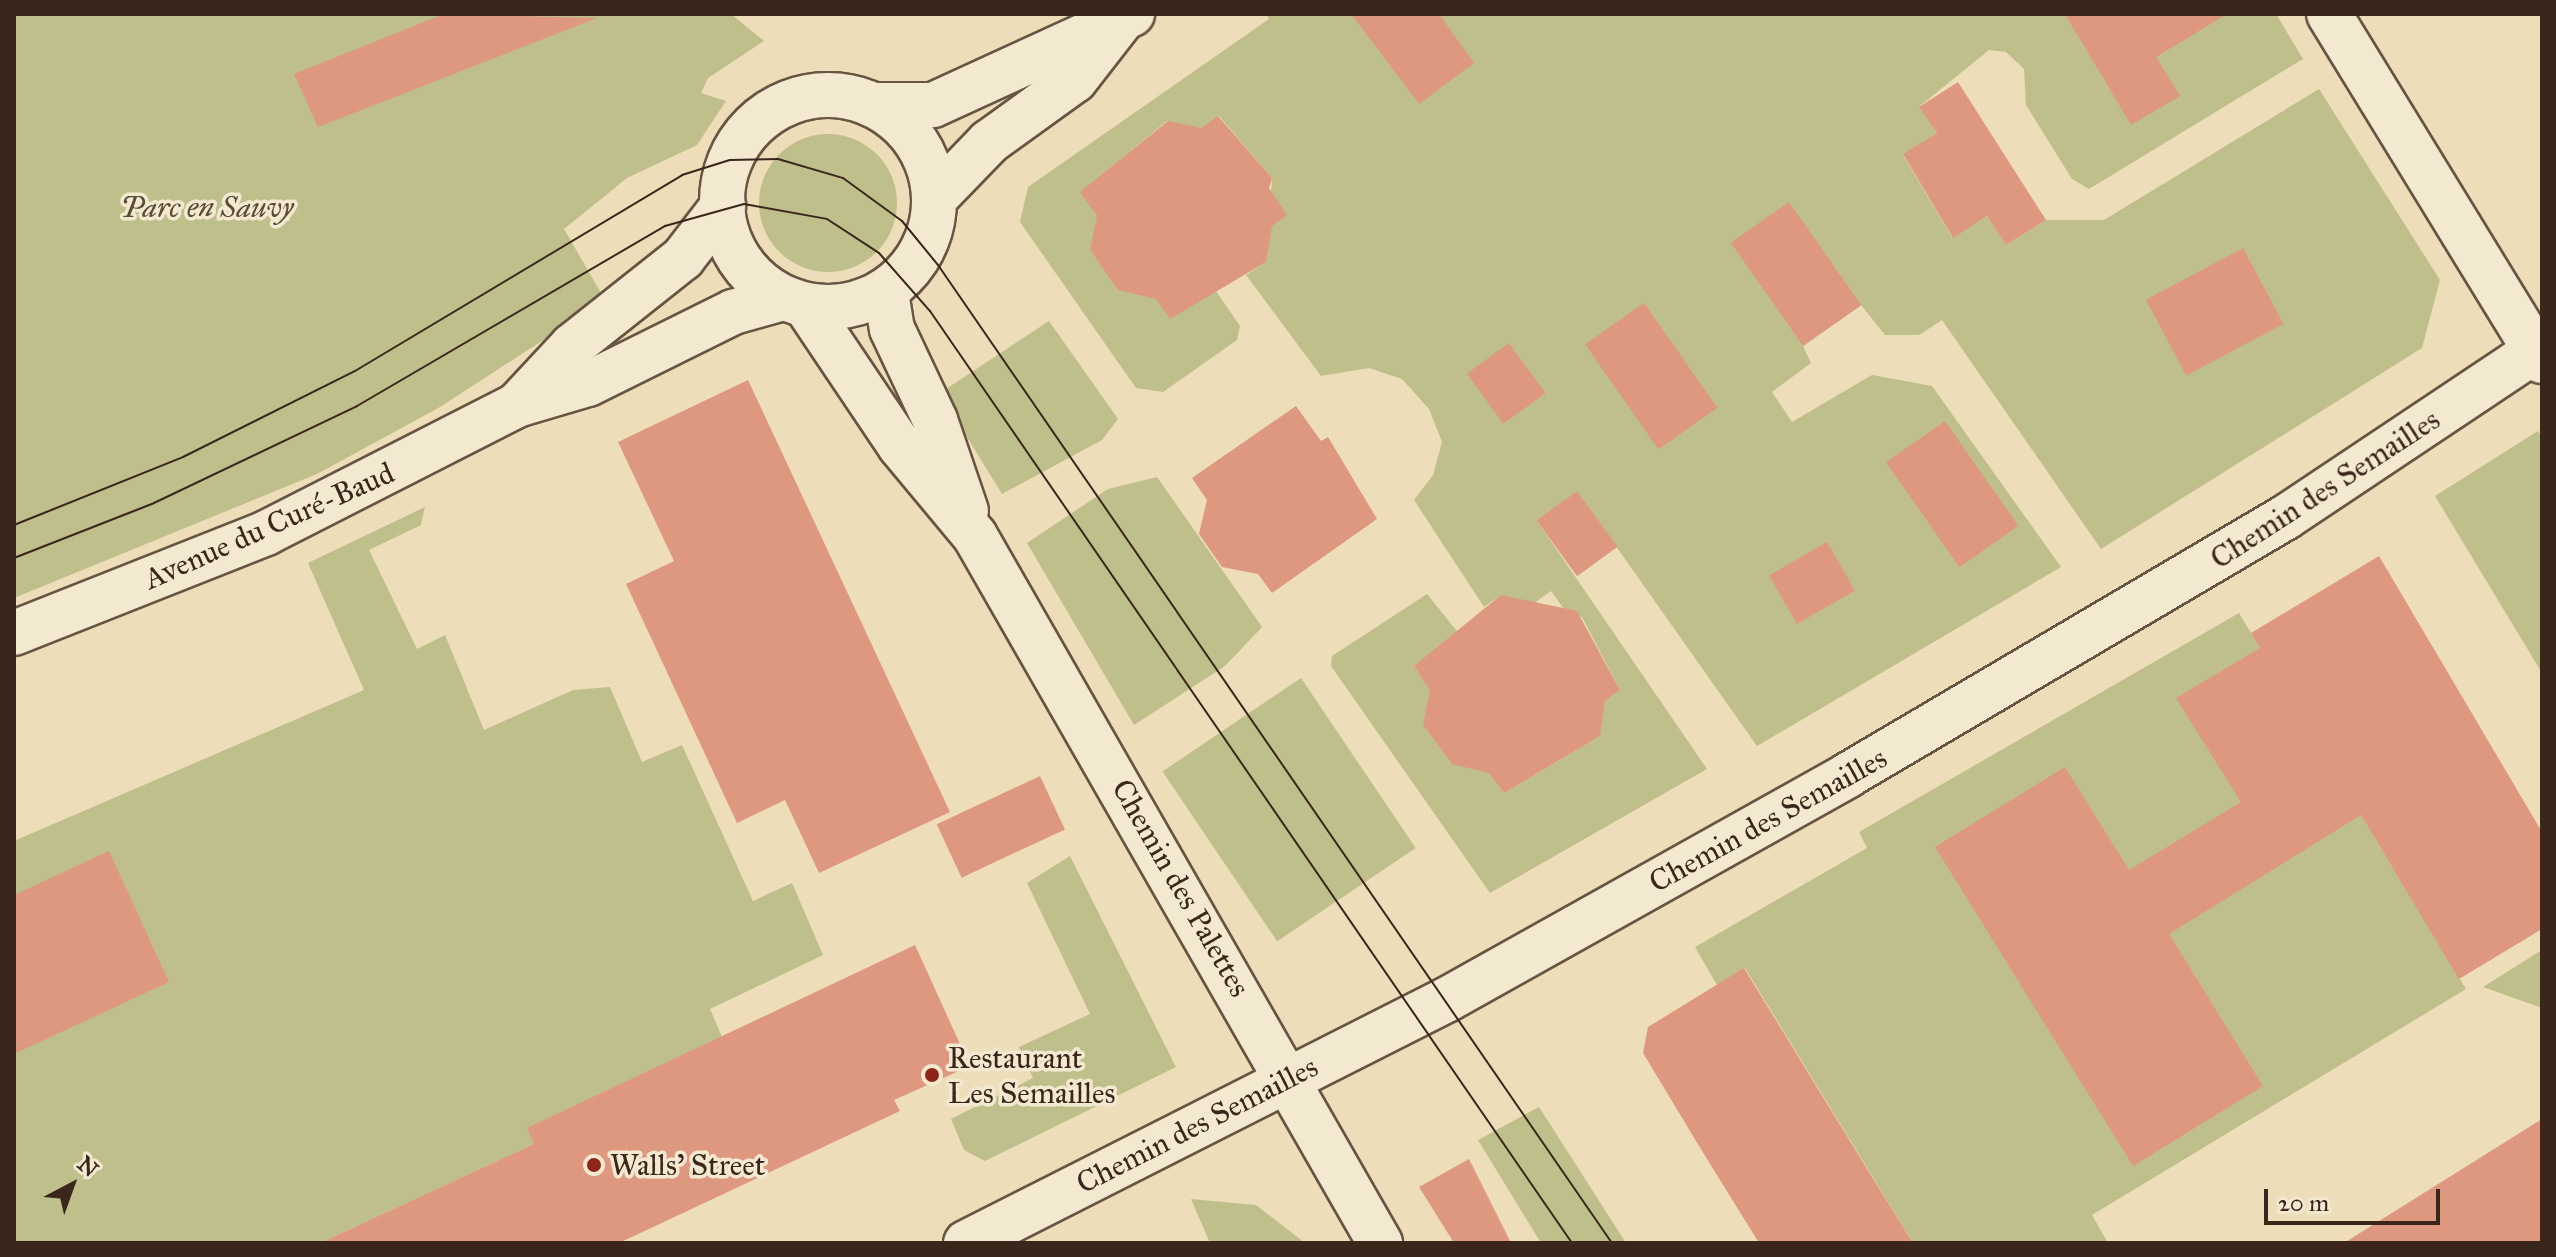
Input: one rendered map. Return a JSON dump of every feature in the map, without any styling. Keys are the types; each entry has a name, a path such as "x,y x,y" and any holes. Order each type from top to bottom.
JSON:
{"street":[{"path":"2329,14 2540,353"},
{"path":"878,105 917,144 935,198 928,240 886,292 834,308 795,302 745,269 723,206 730,160 751,129 779,108 831,94 878,105 933,105 1126,18"},
{"path":"935,198 989,142 1075,80 1126,18"},
{"name":"Avenue du Curé-Baud","path":"517,405 572,346 683,258 723,206"},
{"name":"Chemin des Palettes","path":"886,292 892,329 935,420 975,536"},
{"name":"Avenue du Curé-Baud","path":"14,633 266,533 517,405 588,384 733,312 795,302"},
{"name":"Chemin des Palettes","path":"795,302 900,446 975,536 1291,1077 1380,1243"},
{"name":"Chemin des Semailles","path":"966,1243 1490,976 1774,816 2286,517 2540,353"}],"green space":[{"name":"Parc en Sauvy","path":"14,14 731,14 764,41 708,78 701,93 726,101 697,145 627,178 564,229 605,300 440,407 317,474 14,598"},
{"path":"1266,14 2276,14 2303,59 2089,189 2072,179 2026,105 2024,69 2006,52 1989,50 1920,106 1937,133 1903,155 1952,237 1987,216 2006,245 2046,220 2104,220 2319,89 2440,280 2422,348 2101,549 1942,320 1919,335 1885,335 1861,305 1803,346 1811,363 1772,392 1792,422 1872,375 1932,386 2061,567 1757,746 1577,491 1537,521 1707,769 1490,893 1331,666 1332,656 1427,594 1460,635 1414,666 1440,705 1423,725 1452,764 1477,756 1504,793 1600,736 1591,711 1620,690 1582,617 1569,616 1551,591 1522,612 1501,595 1484,607 1414,500 1433,475 1442,442 1429,409 1402,379 1369,368 1321,376 1246,275 1266,262 1272,178 1219,116 1188,137 1167,121 1081,192 1106,230 1090,250 1118,289 1214,288 1240,326 1237,340 1163,392 1136,388 1020,222 1028,187 1269,19"},
{"path":"828,134 854,140 877,154 891,177 897,203 891,229 877,252 854,266 828,272 802,266 779,252 765,229 759,203 765,177 779,154 802,140"},
{"path":"1049,321 1118,419 1102,440 1002,494 940,393"},
{"path":"2538,431 2542,438 2542,673 2435,496"},
{"path":"1157,477 1262,627 1225,666 1134,725 1027,543 1108,489"},
{"path":"425,507 421,525 369,550 417,649 445,635 484,730 573,690 610,687 642,762 682,745 753,901 792,883 823,955 710,1009 722,1037 528,1128 534,1144 320,1243 14,1243 14,841 364,690 308,563"},
{"path":"2239,613 2466,989 2092,1215 2108,1243 1913,1243 1745,968 1717,985 1695,947 1867,848 1859,832"},
{"path":"1301,678 1416,848 1277,941 1163,771"},
{"path":"1070,856 1176,1067 985,1161 964,1150 951,1119 1033,1078 1019,1047 1090,1014 1027,883"},
{"path":"2542,950 2542,1008 2483,987"},
{"path":"1539,1107 1626,1243 1541,1243 1478,1140"},
{"path":"1191,1199 1256,1205 1305,1243 1210,1243"}],"building":[{"path":"444,14 597,18 318,127 294,74"},
{"path":"1351,14 1439,14 1474,63 1419,104"},
{"path":"2065,14 2227,14 2156,57 2180,96 2131,125"},
{"path":"1958,82 2046,220 2006,245 1987,216 1953,238 1903,154 1937,133 1919,107"},
{"path":"1218,116 1272,178 1269,188 1287,215 1272,226 1266,262 1170,319 1156,299 1118,290 1090,250 1097,216 1080,192 1168,121 1201,128"},
{"path":"1789,202 1861,305 1803,346 1731,243"},
{"path":"2243,248 2283,324 2186,376 2146,300"},
{"path":"1644,303 1717,408 1658,449 1585,344"},
{"path":"1509,343 1545,393 1503,424 1467,374"},
{"path":"748,380 950,812 819,873 785,800 737,823 626,584 674,561 618,442"},
{"path":"1296,406 1321,441 1328,437 1377,519 1272,593 1258,574 1222,567 1199,534 1207,500 1192,478"},
{"path":"1945,421 2018,526 1959,567 1886,462"},
{"path":"1577,491 1618,547 1577,576 1537,520"},
{"path":"1827,542 1855,590 1797,624 1769,576"},
{"path":"2379,556 2542,832 2542,929 2459,979 2361,815 2169,934 2263,1086 2133,1166 1935,847 2065,767 2129,870 2241,802 2176,698 2260,648 2251,633"},
{"path":"1501,595 1577,611 1620,690 1605,701 1600,736 1504,793 1489,773 1452,764 1423,725 1430,691 1414,666"},
{"path":"1040,776 1065,829 962,878 937,824"},
{"path":"109,851 169,982 14,1054 14,895"},
{"path":"915,945 970,1066 894,1100 900,1111 619,1243 320,1243 534,1144 527,1128"},
{"path":"1744,968 1913,1243 1759,1243 1699,1146 1643,1053 1648,1027"},
{"path":"2542,1119 2542,1243 2344,1243"},
{"path":"1469,1159 1511,1243 1454,1243 1419,1187"}],"tram line":[{"path":"14,525 183,457 355,371 682,175 730,160 778,159 843,178 902,221 938,265 1612,1243"},
{"path":"14,558 154,503 357,406 665,226 744,204 827,219 879,253 930,311 1572,1243"}],"place":[{"name":"Restaurant Les Semailles","path":"932,1075"},
{"name":"Walls' Street","path":"594,1165"}]}
